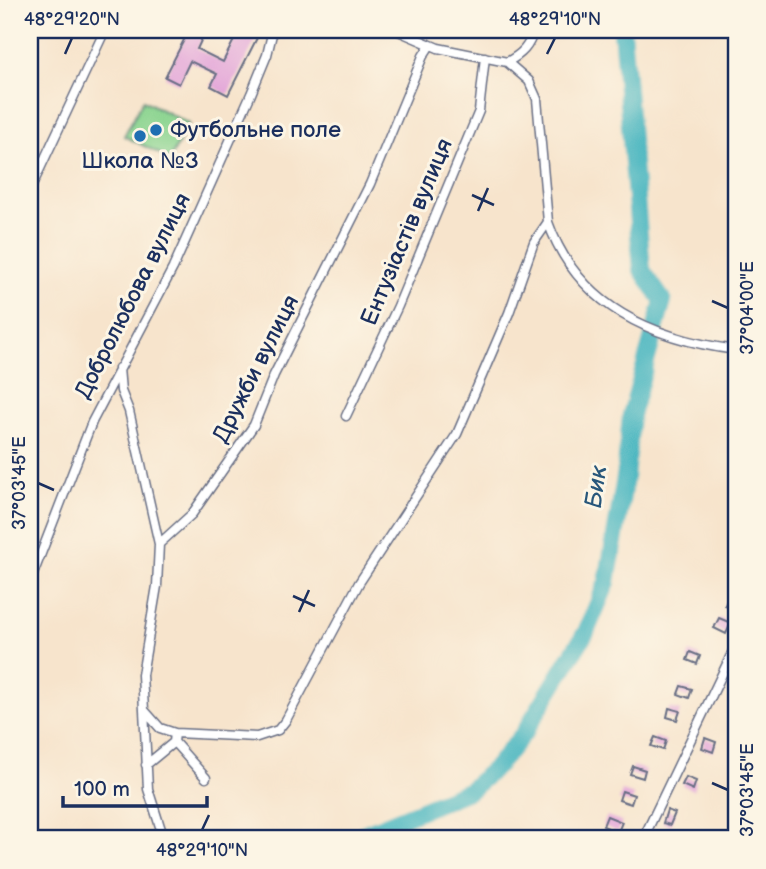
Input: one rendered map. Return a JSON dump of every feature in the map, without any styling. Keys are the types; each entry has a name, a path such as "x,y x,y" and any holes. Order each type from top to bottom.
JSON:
{"street":[{"path":"30,190 104,30"},
{"name":"Добролюбова вулиця","path":"30,582 57,506 119,365 146,323 173,268 251,94 267,55 273,30"},
{"path":"396,30 430,45 507,62 529,81 537,99 548,222 555,242 575,270 614,312 680,340 736,350"},
{"path":"507,62 520,55 530,44 534,30"},
{"name":"Дружби вулиця","path":"159,544 192,514 254,425 274,375 364,196 430,45"},
{"name":"Ентузіастів вулиця","path":"346,416 408,283 479,111 485,57"},
{"path":"146,765 174,738 257,737 278,730 286,720 359,583 457,434 509,313 534,242 548,222"},
{"path":"119,365 121,391 129,411 159,544 157,586 142,675 146,765 154,814 164,839"},
{"path":"643,839 736,645"},
{"path":"144,710 160,728 174,738 206,778"}],"green space":[{"name":"Футбольне поле","path":"143,100 189,124 170,159 124,136"}],"building":[{"path":"189,30 206,30 197,49 223,62 239,30 261,30 228,95 211,86 217,74 190,61 179,84 165,77"},
{"path":"728,598 736,602 736,610 725,605"},
{"path":"719,618 731,623 726,634 714,628"},
{"path":"690,652 700,656 697,664 687,660"},
{"path":"681,686 692,689 689,698 678,694"},
{"path":"669,708 680,711 677,720 667,717"},
{"path":"655,737 666,741 663,750 651,746"},
{"path":"705,738 716,742 713,752 702,748"},
{"path":"633,766 645,770 643,778 630,774"},
{"path":"686,777 696,781 693,790 682,785"},
{"path":"622,791 634,795 631,804 619,800"},
{"path":"667,810 675,813 670,825 663,823"},
{"path":"607,816 622,822 618,832 603,826"}],"waterway":[{"name":"Бик","path":"351,839 470,790 496,767 524,733 586,632 607,582 625,478 631,415 663,301 642,270 622,30"}],"place":[{"name":"Футбольне поле","path":"156,130"},
{"name":"Школа №3","path":"140,136"}]}
